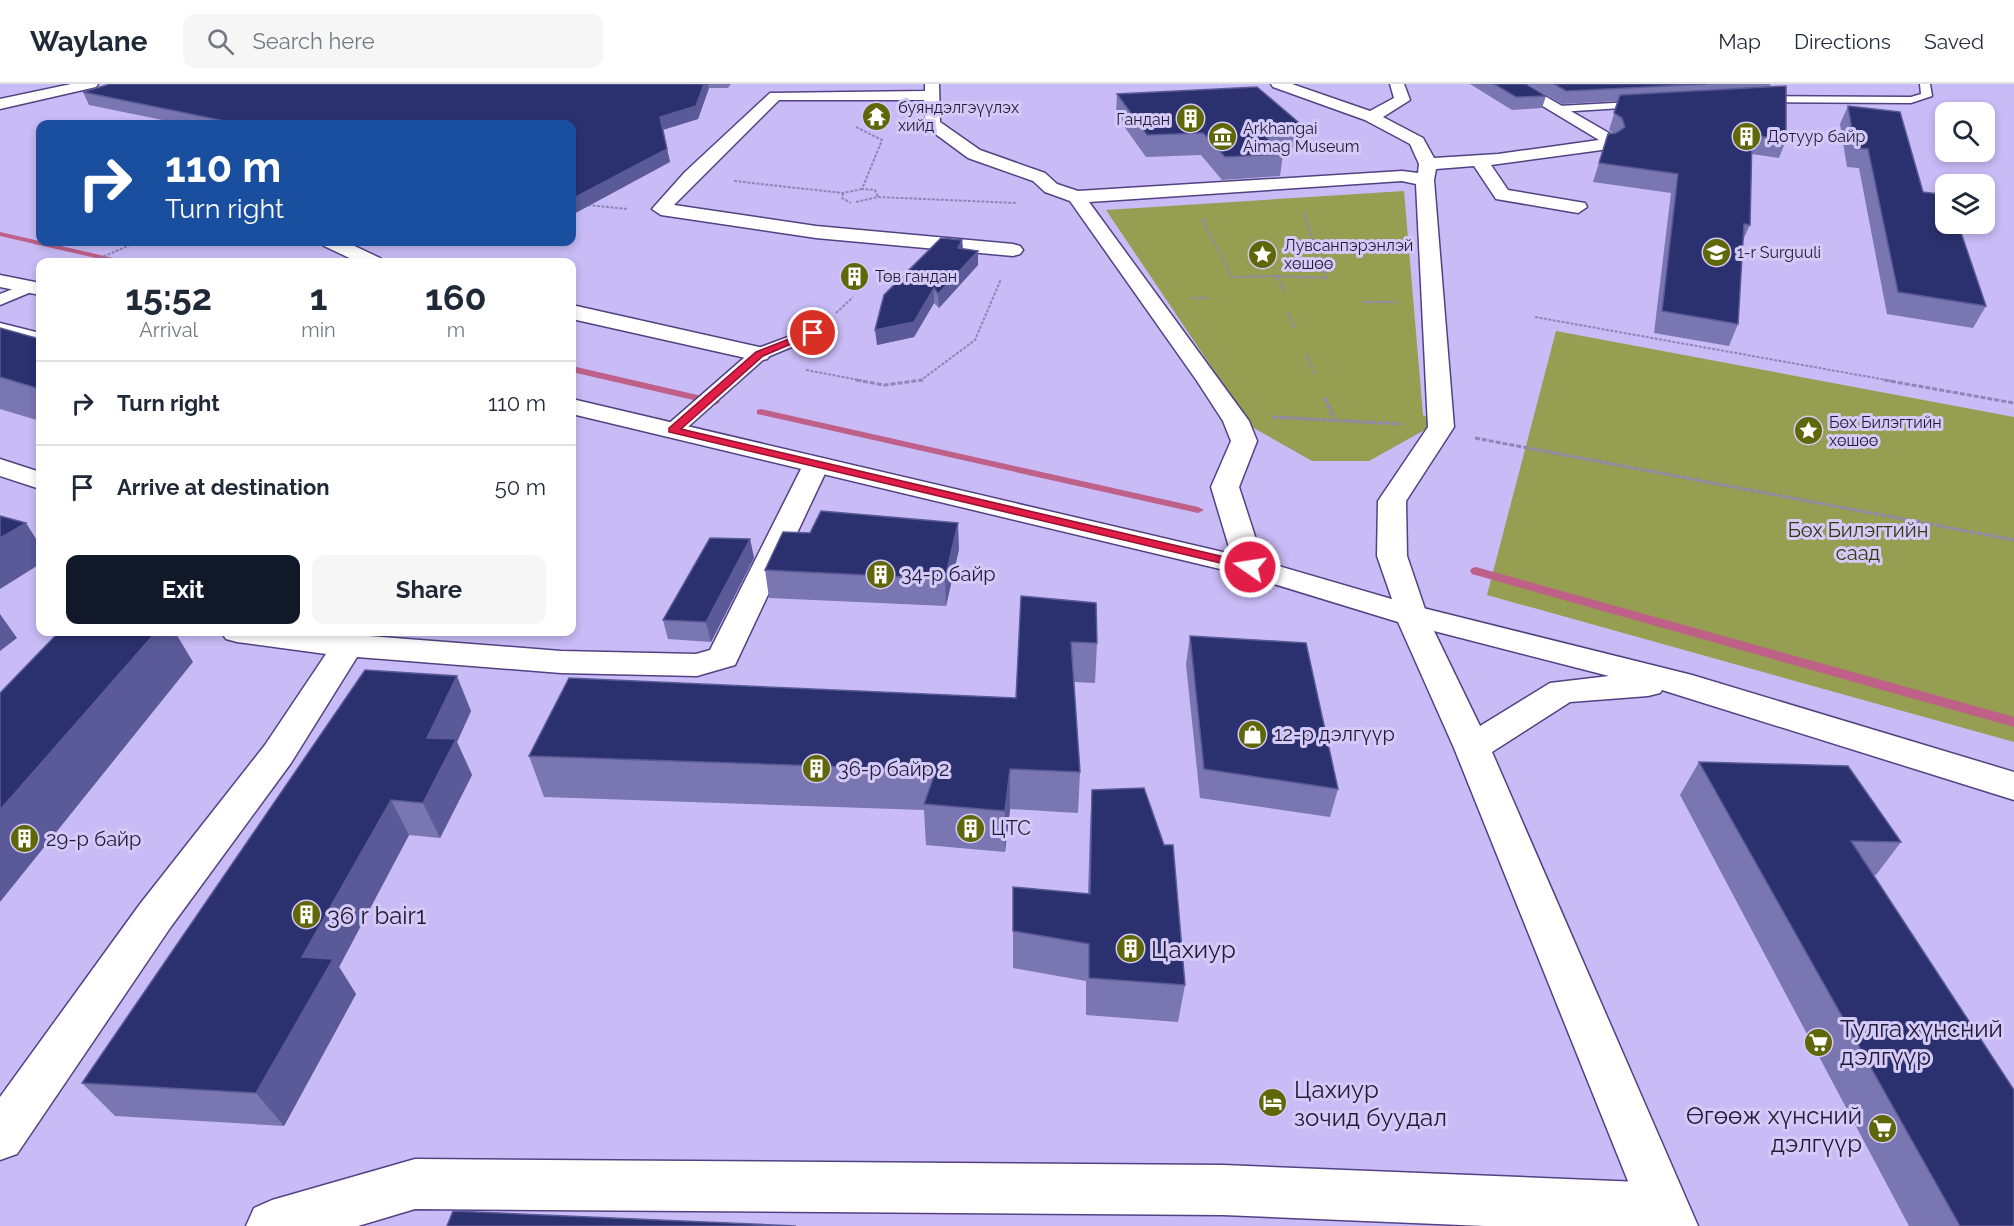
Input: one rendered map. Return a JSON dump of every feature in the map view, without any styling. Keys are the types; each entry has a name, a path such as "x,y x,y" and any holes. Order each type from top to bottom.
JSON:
{"street":[{"path":"0,104 91,84"},
{"path":"272,1226 415,1184 1223,1190 1668,1217 1472,748 1411,615 1392,556 1392,501 1441,427 1426,172 1417,141 1371,117 1278,84"},
{"path":"1371,117 1402,100 1397,84"},
{"path":"662,209 691,176 775,96 932,90 932,124 949,138 974,154 1039,177 1051,188 1076,197 1401,176 1479,160 1609,144 1608,139 1513,84"},
{"path":"1479,160 1502,195 1578,207"},
{"path":"1076,197 1171,326 1231,415 1244,441 1225,487 1250,567"},
{"path":"662,209 816,232 1013,250"},
{"path":"339,246 365,258"},
{"path":"0,281 36,288"},
{"path":"576,313 756,356"},
{"path":"576,408 1250,567 1411,615 1680,683 2014,786"},
{"path":"269,636 348,646 561,662 697,665 723,657 816,465"},
{"path":"0,467 36,480"},
{"path":"0,1137 155,916 278,754 348,646"},
{"path":"1472,748 1562,691 1680,683"}],"lane":[{"path":"1737,99 1796,97 1911,100 1927,96 1925,84"},
{"path":"1558,109 1666,103"},
{"path":"0,300 36,288"},
{"path":"0,328 36,337"},
{"path":"673,430 756,356 813,333"}],"path":[{"path":"849,126 860,128 882,140 862,189"},
{"path":"691,176 843,193 862,189 875,190 878,197"},
{"path":"852,202 865,202 878,197 1016,203"},
{"path":"582,204 648,211 662,209"},
{"path":"1198,209 1232,277 1327,278 1317,256 1304,208"},
{"path":"102,258 129,246"},
{"path":"756,356 884,385 921,381 975,340 1013,250"},
{"path":"1277,276 1285,292"},
{"path":"1288,313 1295,329"},
{"path":"1535,317 2014,403"},
{"path":"1306,354 1314,373"},
{"path":"1325,398 1334,419"},
{"path":"1231,415 1334,419 1441,427 1488,442 2014,540"}],"green space":[{"path":"1404,191 1423,415 1437,423 1369,461 1312,461 1231,415 1235,402 1106,210"},
{"name":"Бөх Билэгтийн саад","path":"1556,331 2014,417 2014,742 1487,595"}],"building":[{"path":"110,84 704,84 696,106 660,117 667,149 576,197 576,120 220,120 83,92"},
{"path":"1494,84 1526,84 1546,96 1516,97"},
{"path":"1554,84 1707,84 1566,91"},
{"path":"1786,86 1786,140 1752,135 1750,225 1744,224 1738,324 1662,311 1678,174 1599,163 1608,134 1616,133 1625,127 1622,118 1614,113 1620,95"},
{"path":"1257,87 1304,127 1258,129 1283,154 1225,157 1203,133 1147,135 1117,94"},
{"path":"1848,106 1900,112 1923,192 1935,194 1935,234 1961,234 1986,306 1898,292 1868,149 1855,148"},
{"path":"941,238 962,240 958,248 978,251 938,294 934,288 914,322 875,330 884,295"},
{"path":"0,328 36,338 36,388 0,377"},
{"path":"821,511 958,523 945,579 765,570 783,532 810,533"},
{"path":"0,516 26,523 0,538"},
{"path":"710,538 750,539 706,622 663,620"},
{"path":"1021,596 1096,603 1097,643 1071,642 1080,772 1010,769 1005,811 924,804 936,770 529,756 569,678 1016,698"},
{"path":"55,636 152,636 0,810 0,693"},
{"name":"12-р дэлгүүр","path":"1190,636 1306,643 1338,789 1204,769"},
{"name":"36 r bair1","path":"365,670 457,676 427,738 456,739 423,803 391,800 302,957 333,959 256,1093 82,1083"},
{"path":"1699,762 1848,766 1901,842 1851,841 2014,1090 2014,1226 1960,1226"},
{"path":"1144,788 1164,845 1173,845 1185,985 1089,978 1089,944 1013,931 1013,887 1090,894 1092,790"},
{"path":"453,1211 796,1226 447,1226"}],"waterway":[{"path":"0,234 36,242"},
{"path":"52,246 105,258"},
{"path":"576,370 715,402"},
{"path":"761,412 1198,510"},
{"path":"1476,571 2014,722"}],"place":[{"name":"буяндэлгэүүлэх хийд","path":"877,116"},
{"name":"Гандан","path":"1191,119"},
{"name":"Дотуур байр","path":"1746,136"},
{"name":"Arkhangai Aimag Museum","path":"1222,137"},
{"name":"1-r Surguuli","path":"1716,252"},
{"name":"Лувсанпэрэнлэй хөшөө","path":"1263,254"},
{"name":"Төв гандан","path":"854,276"},
{"name":"Бөх Билэгтийн хөшөө","path":"1808,431"},
{"name":"34-р байр","path":"880,574"},
{"name":"12-р дэлгүүр","path":"1253,734"},
{"name":"36-р байр 2","path":"817,769"},
{"name":"ЦТС","path":"970,828"},
{"name":"29-р байр","path":"25,839"},
{"name":"36 r bair1","path":"306,915"},
{"name":"Цахиур","path":"1130,949"},
{"name":"Тулга хүнсний дэлгүүр","path":"1819,1042"},
{"name":"Цахиур зочид буудал","path":"1273,1103"},
{"name":"Өгөөж хүнсний дэлгүүр","path":"1883,1129"}],"route":[{"path":"813,333 759,354 673,430 1250,567"}]}
